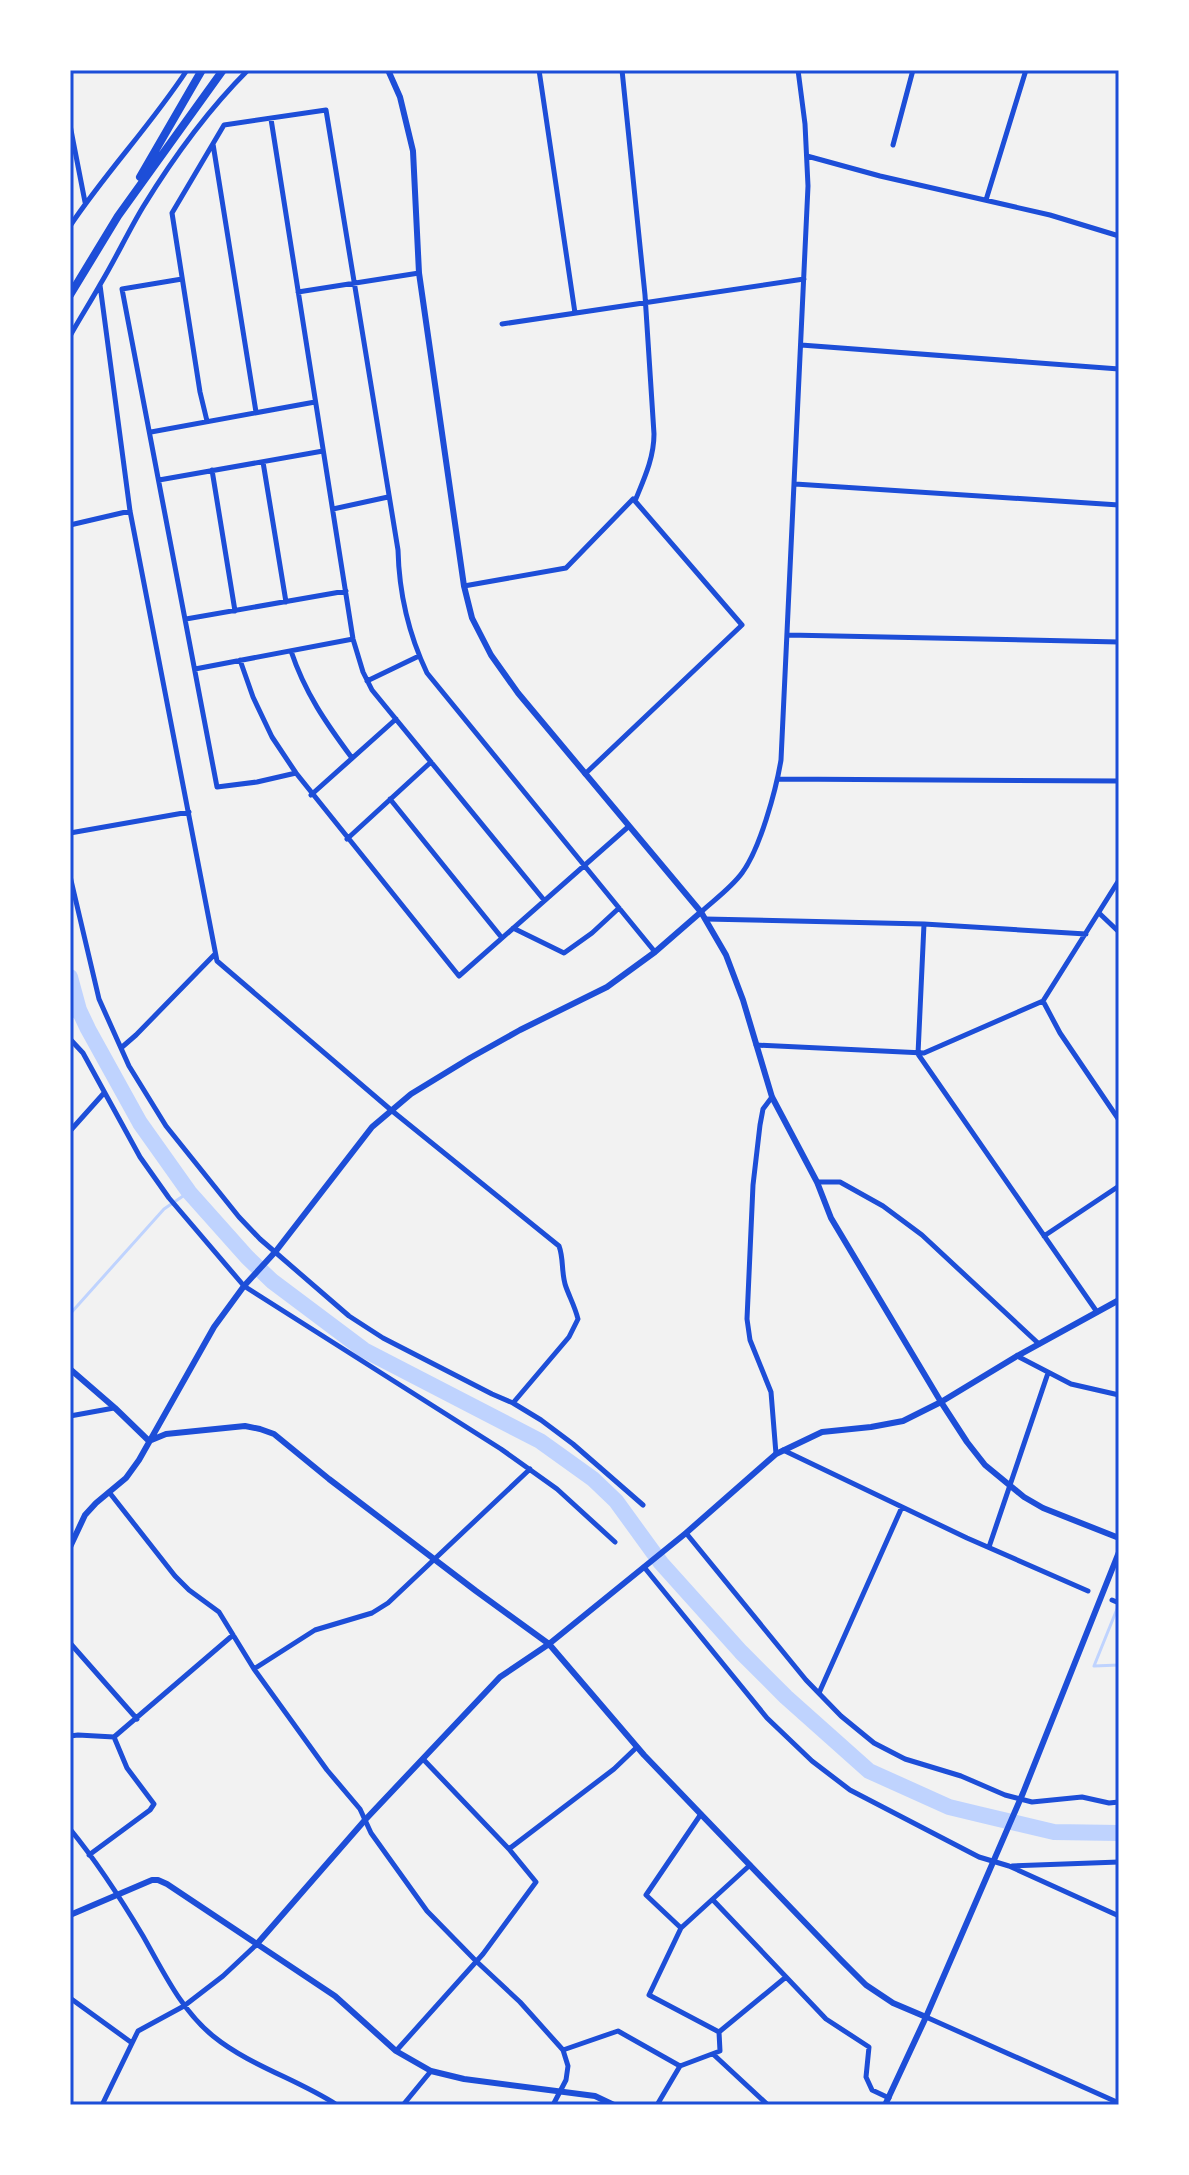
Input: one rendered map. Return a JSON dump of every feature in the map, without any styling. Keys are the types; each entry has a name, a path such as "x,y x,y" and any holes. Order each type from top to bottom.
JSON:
{"highway":[{"path":"70,295 202,70"},
{"path":"118,216 223,70"}],"street":[{"path":"70,226 165,104 187,70"},
{"path":"70,336 141,209 173,161 201,123 248,70"},
{"path":"388,70 400,97 413,151 419,273 464,586 472,618 491,655 518,693 703,916 726,955 772,1097 817,1182 831,1218 967,1442 985,1465 1024,1497 1043,1508 1119,1538"},
{"path":"539,70 575,313"},
{"path":"622,70 645,304 654,446 635,501"},
{"path":"70,1547 85,1515 126,1478 139,1460 214,1327 372,1127 411,1094 520,1030 596,994 703,916 742,873 758,840 781,760 808,186 803,99 798,70"},
{"path":"893,145 913,70"},
{"path":"986,200 1026,70"},
{"path":"207,421 172,213 224,125 326,110 410,631 419,656 427,673 655,952"},
{"path":"271,119 353,639 367,681 544,900"},
{"path":"70,125 85,203"},
{"path":"213,143 256,412"},
{"path":"807,156 1084,224 1119,236"},
{"path":"298,292 419,273"},
{"path":"182,279 122,289 217,787 296,773"},
{"path":"502,324 804,279"},
{"path":"100,285 130,511 215,954 222,967 559,1246 565,1285 578,1319 569,1337 513,1403"},
{"path":"801,345 1119,369"},
{"path":"150,432 315,402"},
{"path":"159,480 323,451"},
{"path":"263,462 286,602"},
{"path":"212,470 235,611"},
{"path":"795,484 1119,505"},
{"path":"333,509 388,497"},
{"path":"464,586 566,568 633,499 635,501"},
{"path":"585,774 742,625 635,501"},
{"path":"70,525 130,511"},
{"path":"186,619 346,591"},
{"path":"788,635 1119,642"},
{"path":"195,669 353,639"},
{"path":"291,651 301,679 321,716 352,758"},
{"path":"367,681 419,656"},
{"path":"240,660 272,737 311,795 459,976 628,827"},
{"path":"311,795 396,719"},
{"path":"347,839 431,762"},
{"path":"778,779 1119,781"},
{"path":"390,799 502,938"},
{"path":"70,833 189,812"},
{"path":"70,876 99,999 129,1066 166,1126 239,1217 349,1316 383,1338 513,1403 560,1434 643,1505"},
{"path":"756,1045 918,1054 1043,1001 1119,880"},
{"path":"513,928 564,953 619,908"},
{"path":"1099,913 1119,932"},
{"path":"703,916 1086,934"},
{"path":"924,924 918,1054 1097,1312"},
{"path":"121,1048 215,954"},
{"path":"1043,1001 1060,1033 1119,1120"},
{"path":"70,1039 83,1053 140,1157 176,1207 244,1286 530,1469 557,1489 615,1542"},
{"path":"70,1131 104,1093"},
{"path":"772,1097 763,1109 754,1170 747,1319 750,1340 771,1392 779,1452"},
{"path":"817,1182 840,1182 883,1206 922,1235 1039,1344"},
{"path":"1044,1236 1119,1186"},
{"path":"102,2105 138,2031 184,2006 256,1945 365,1820 500,1677 549,1644 686,1533 779,1452 822,1432 903,1421 1119,1300"},
{"path":"1017,1356 1071,1384 1119,1395"},
{"path":"70,1369 149,1441"},
{"path":"989,1547 1048,1373"},
{"path":"70,1416 115,1408"},
{"path":"149,1441 166,1434 233,1427 260,1429 274,1434 549,1644 637,1747 866,1985 893,2003 1119,2103"},
{"path":"779,1452 1088,1591"},
{"path":"254,1669 315,1630 372,1613 388,1603 530,1469"},
{"path":"109,1492 175,1576 215,1609 327,1770 360,1809 371,1833 427,1911 520,2002 563,2050 568,2066 566,2080 553,2105"},
{"path":"819,1693 902,1507"},
{"path":"686,1533 819,1693 874,1743 905,1759 1032,1802 1082,1797 1119,1802"},
{"path":"713,1900 826,2019 869,2047 866,2077 872,2090 887,2101 1023,1793 1119,1552"},
{"path":"644,1567 767,1718 812,1761 850,1790 979,1857 1009,1866 1119,1916"},
{"path":"1112,1600 1119,1603"},
{"path":"70,1736 114,1737 233,1635"},
{"path":"70,1643 137,1719"},
{"path":"89,1855 154,1804 127,1768 114,1737"},
{"path":"509,1849 614,1769 637,1747"},
{"path":"396,2051 492,1942 536,1882 509,1849 423,1759"},
{"path":"681,1928 646,1895 701,1814"},
{"path":"70,1829 117,1895 184,2006 213,2036 267,2070 337,2105"},
{"path":"1009,1866 1119,1862"},
{"path":"719,2032 649,1995 681,1928 750,1865"},
{"path":"70,1915 158,1880 335,1996 396,2051 431,2071 464,2079 595,2096 614,2105"},
{"path":"719,2032 787,1977"},
{"path":"70,1998 132,2043"},
{"path":"563,2050 618,2031 680,2066"},
{"path":"657,2105 680,2066 720,2051 719,2032"},
{"path":"713,2054 768,2105"},
{"path":"403,2105 431,2071"}],"waterway":[{"path":"70,977 88,1029 140,1123 189,1192 247,1257 272,1281 364,1350 540,1441 593,1479 616,1501 661,1563 741,1652 869,1771 949,1807 1054,1832 1119,1833"},
{"path":"70,1014 85,1023"},
{"path":"70,1314 164,1209 189,1192"},
{"path":"1117,1609 1094,1666 1119,1665"}]}
